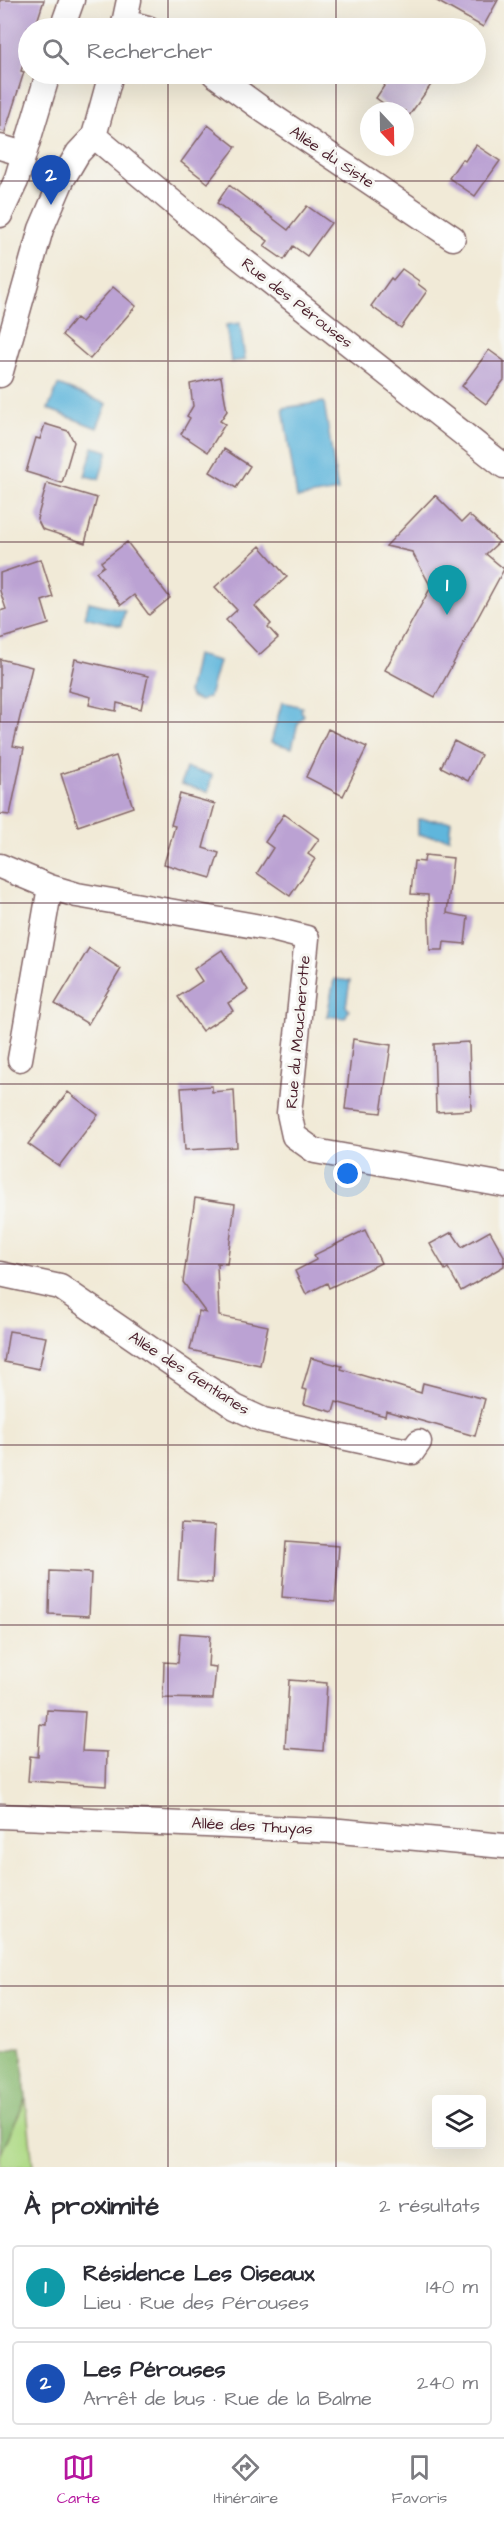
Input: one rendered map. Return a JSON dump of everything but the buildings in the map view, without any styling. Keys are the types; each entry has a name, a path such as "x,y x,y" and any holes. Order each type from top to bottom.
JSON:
{"street":[{"path":"66,18 72,0"},
{"path":"0,215 16,181 45,84"},
{"path":"0,375 41,229 62,180 78,153 94,136 108,84"},
{"name":"Allée du Siste","path":"228,84 453,238"},
{"name":"Rue des Pérouses","path":"94,136 220,242 504,466"},
{"path":"0,147 24,154"},
{"name":"Rue du Moucherotte","path":"0,866 50,887 77,895 248,925 307,938 290,1113 294,1136 315,1151 504,1185"},
{"path":"20,1059 50,887"},
{"name":"Allée des Gentianes","path":"0,1274 60,1287 236,1407 263,1420 412,1452 419,1442"},
{"name":"Allée des Thuyas","path":"0,1816 340,1831 504,1846"}],"green space":[{"path":"21,2047 26,2099 0,2155 0,2052"},
{"path":"26,2099 33,2167 0,2167 0,2155"}],"water":[{"path":"240,323 245,360 231,362 226,325"},
{"path":"58,385 107,404 97,428 48,409"},
{"path":"324,402 338,491 297,498 283,408"},
{"path":"93,447 108,451 99,479 85,476"},
{"path":"89,602 125,610 121,626 85,617"},
{"path":"196,655 219,661 209,697 200,701 192,698 188,693"},
{"path":"282,702 302,707 301,711 304,715 298,723 292,748 271,742"},
{"path":"186,768 212,775 208,792 181,784"},
{"path":"418,819 451,821 449,838 418,835"},
{"path":"334,979 350,981 346,1006 349,1010 345,1018 327,1016"}],"place":[{"name":"Les Pérouses","path":"51,205"},
{"name":"Résidence Les Oiseaux","path":"447,615"}]}
